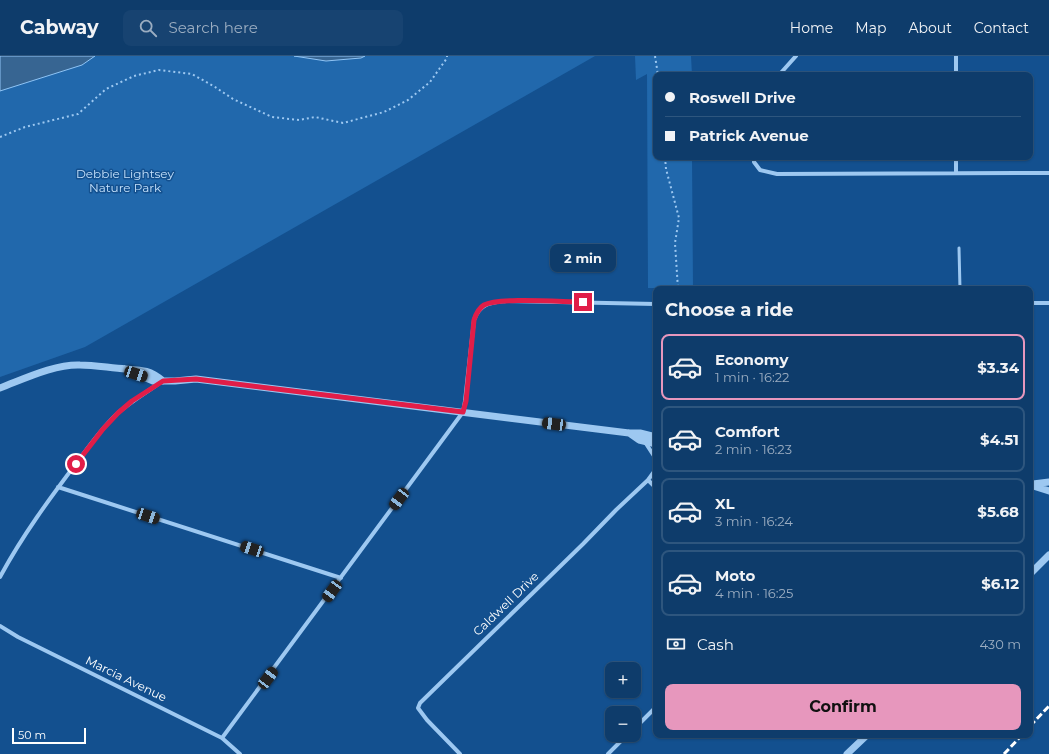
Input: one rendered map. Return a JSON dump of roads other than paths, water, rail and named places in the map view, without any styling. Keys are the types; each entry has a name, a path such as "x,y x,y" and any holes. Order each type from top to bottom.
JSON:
{"street":[{"path":"782,72 796,56"},
{"path":"956,56 956,72"},
{"path":"754,160 756,166 760,170 777,174 1049,173"},
{"path":"956,160 956,173"},
{"path":"222,738 463,412 466,401 474,320 480,308 490,303 506,301 653,304"},
{"path":"1033,303 1049,303"},
{"path":"0,388 63,366 79,364 125,369 153,380 163,381 196,379 629,433 640,433 653,436"},
{"path":"0,577 17,547 58,487 103,429 132,401 163,381"},
{"path":"629,433 639,440 653,443"},
{"name":"Caldwell Drive","path":"645,441 653,454"},
{"name":"Caldwell Drive","path":"460,754 427,720 418,708 420,703 648,480 653,473"},
{"path":"648,480 653,485"},
{"path":"1033,485 1049,482"},
{"path":"1033,486 1049,491"},
{"path":"58,487 341,578"},
{"path":"1033,571 1049,555"},
{"name":"Marcia Avenue","path":"0,626 18,637 222,738 240,754"},
{"path":"641,721 653,710"},
{"path":"847,754 864,738"},
{"path":"608,754 620,742"}],"lane":[{"path":"959,248 960,286"}],"railway":[{"path":"1033,723 1049,706"},
{"path":"1004,754 1019,738"}],"park label":[{"name":"Debbie Lightsey Nature Park","path":"125,181"}]}
